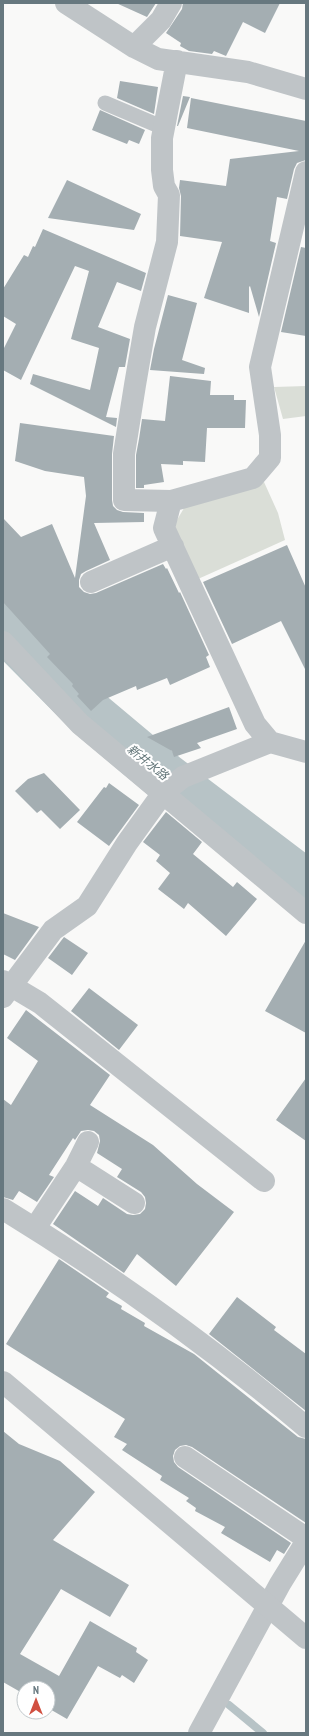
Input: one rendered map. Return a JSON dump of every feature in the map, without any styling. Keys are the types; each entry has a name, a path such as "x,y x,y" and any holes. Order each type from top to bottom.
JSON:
{"street":[{"path":"66,3 134,47 158,59 248,72 306,89"},
{"path":"134,47 161,20 171,3"},
{"path":"177,61 162,138 162,170 164,186 169,195 167,242 145,327 136,378 124,454 124,500 171,501 253,478 270,458 270,435 260,367 306,172"},
{"path":"171,501 164,528 254,724 270,742 306,752"},
{"path":"91,582 173,546"},
{"path":"3,642 80,724 306,913"},
{"path":"264,1181 40,1003 6,988 53,930 87,906 127,843 163,793 183,777 270,742"},
{"path":"35,1228 76,1166 88,1142"},
{"path":"76,1166 134,1203"},
{"path":"3,1209 35,1228 173,1322 306,1427"},
{"path":"3,1382 306,1638"},
{"path":"185,1457 306,1538"},
{"path":"199,1733 280,1584 306,1542"}],"lane":[{"path":"104,103 164,128"}],"shaded area":[{"path":"306,386 306,416 283,419 274,387"},
{"path":"264,482 278,513 285,540 198,579 174,525 187,503"}],"building":[{"path":"116,3 156,3 147,17"},
{"path":"183,3 280,3 265,33 243,22 226,56 214,51 212,54 189,51 180,46 181,43 166,33 182,9"},
{"path":"120,81 158,87 154,114 117,98"},
{"path":"183,96 190,97 177,126"},
{"path":"191,98 306,121 306,160 297,163 294,169 287,199 277,197 270,241 276,243 259,317 250,286 249,313 204,298 222,242 180,236 180,180 226,186 230,159 299,151 187,128"},
{"path":"100,110 145,130 139,144 129,140 127,144 92,130"},
{"path":"67,180 141,214 134,230 48,218"},
{"path":"43,229 146,273 141,291 117,282 98,327 130,339 125,367 119,367 106,417 117,418 116,427 30,384 33,374 90,390 99,348 71,339 89,271 75,266 21,380 3,370 3,350 16,324 3,316 3,289 24,255 28,257 33,246 35,247"},
{"path":"301,247 306,248 306,336 281,332"},
{"path":"168,295 197,303 182,360 205,368 204,374 150,370"},
{"path":"170,376 211,381 210,395 234,395 234,400 246,400 245,428 207,428 205,462 183,461 183,465 161,464 164,482 144,485 144,488 136,488 136,455 142,419 165,421"},
{"path":"20,423 114,436 112,454 113,506 117,510 123,512 144,513 144,522 94,523 110,560 81,574 79,587 84,592 90,594 96,593 163,564 166,569 167,568 179,593 180,592 209,655 206,657 210,667 170,685 167,678 137,690 136,686 103,700 91,711 77,696 79,694 72,686 73,684 47,657 50,654 3,602 3,518 21,537 52,524 75,578 86,496 84,477 45,471 15,461"},
{"path":"287,545 306,588 306,671 281,621 232,644 203,582"},
{"path":"229,707 237,729 197,743 201,748 174,757 172,751 147,737"},
{"path":"44,773 80,810 60,829 41,810 37,813 15,791 28,779"},
{"path":"109,783 139,805 109,846 77,822 104,787 106,788"},
{"path":"166,812 202,842 193,854 233,887 237,882 257,899 226,936 188,903 184,909 158,889 170,873 156,861 160,855 143,842"},
{"path":"3,913 39,927 15,960 3,954"},
{"path":"64,937 88,953 72,975 48,958"},
{"path":"306,940 306,1033 265,1011"},
{"path":"89,988 138,1025 119,1050 71,1011"},
{"path":"26,1010 110,1075 90,1105 153,1145 197,1184 234,1212 176,1286 137,1254 124,1273 53,1224 75,1191 98,1206 103,1198 127,1214 140,1214 145,1209 145,1197 141,1192 117,1177 122,1169 97,1153 100,1141 99,1135 94,1131 81,1131 75,1140 73,1138 49,1175 54,1177 37,1202 19,1191 13,1200 3,1197 3,1099 11,1105 38,1061 7,1038"},
{"path":"306,1078 306,1141 276,1120"},
{"path":"59,1259 109,1293 106,1297 122,1306 121,1309 145,1323 144,1326 194,1354 298,1437 306,1439 306,1523 192,1447 186,1445 180,1446 175,1450 173,1456 174,1462 178,1467 291,1543 284,1554 277,1550 270,1562 221,1533 225,1527 195,1511 196,1508 186,1501 189,1498 160,1480 162,1476 122,1450 127,1444 114,1437 125,1419 6,1344"},
{"path":"237,1297 276,1327 274,1330 306,1354 306,1411 209,1334"},
{"path":"3,1431 19,1444 60,1461 95,1492 53,1540 129,1585 110,1617 61,1589 20,1654 59,1676 90,1621 137,1648 136,1652 148,1660 134,1683 122,1675 120,1678 98,1666 67,1719 56,1713 56,1680 16,1680 16,1689 3,1682"}],"waterway":[{"name":"新井水路","path":"3,626 91,715 165,777 306,884"},
{"path":"229,1705 263,1733"}]}
